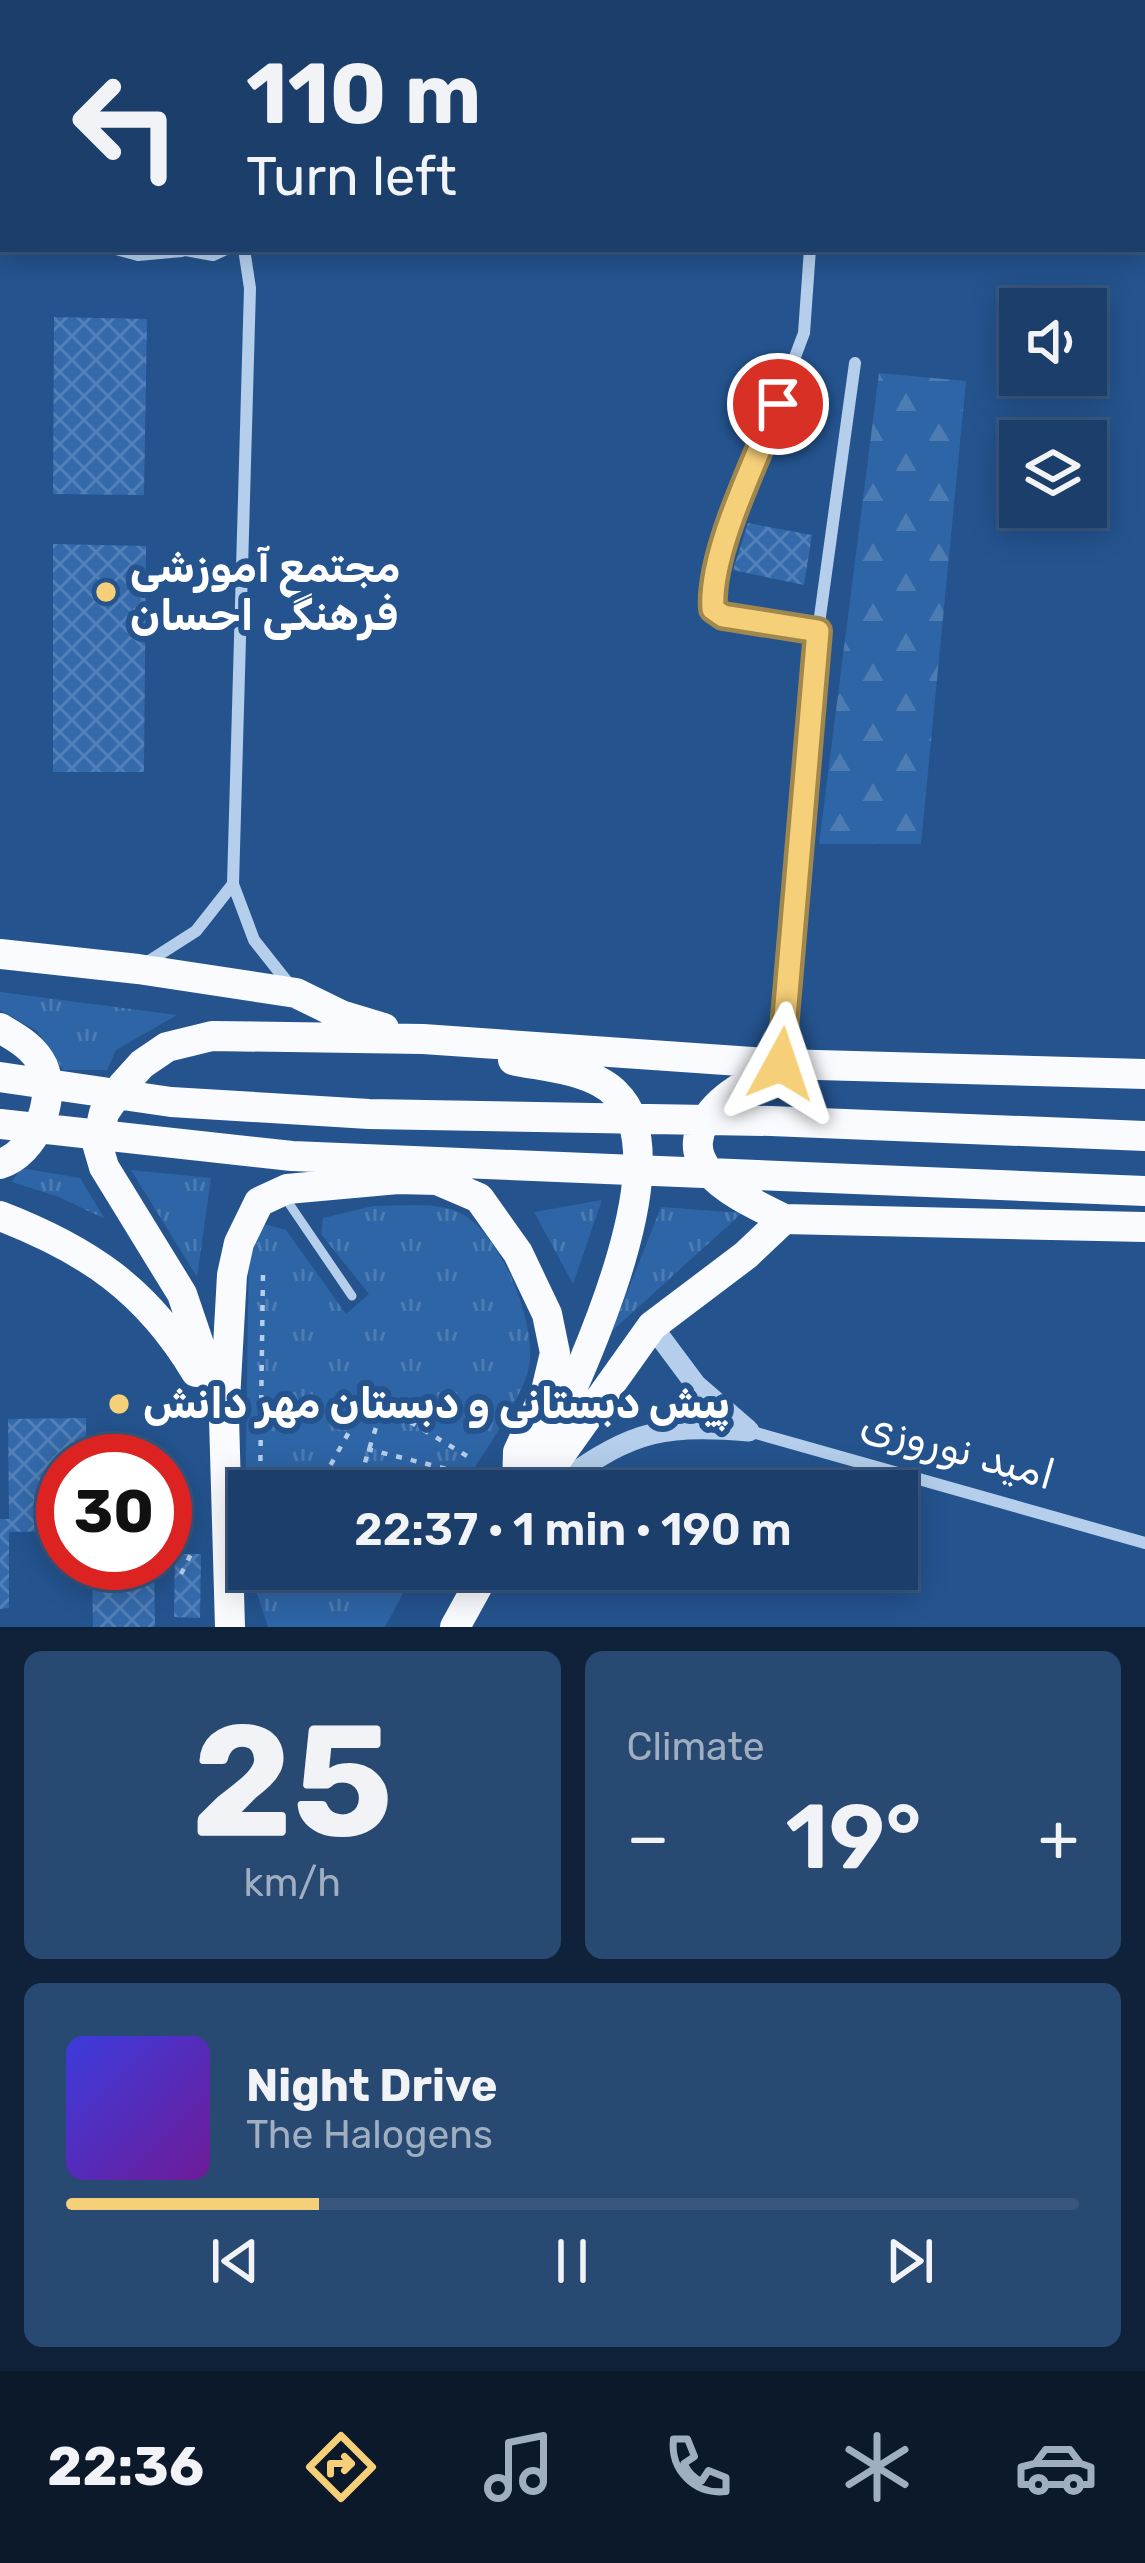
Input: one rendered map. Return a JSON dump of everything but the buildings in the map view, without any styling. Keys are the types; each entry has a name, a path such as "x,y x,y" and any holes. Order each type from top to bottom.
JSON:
{"main road":[{"path":"0,954 296,993 341,1015 592,1078 618,1094 636,1131 636,1207 610,1294 539,1470"},
{"path":"0,1028 26,1043 43,1066 48,1091 35,1132 9,1161 0,1164"},
{"path":"224,1418 182,1294 104,1168 97,1143 104,1113 142,1064 167,1047 212,1036 423,1039 781,1064 1145,1074"},
{"path":"781,1064 714,1109 699,1153 707,1174 784,1219 1145,1227"},
{"path":"0,1077 171,1102 369,1114 1145,1136"},
{"path":"0,1124 292,1156 1145,1191"},
{"path":"234,1621 224,1418 232,1275 239,1243 259,1202 287,1189 437,1180 479,1198 518,1253 547,1314 555,1353 546,1391 518,1452 518,1470"},
{"path":"0,1216 43,1232 117,1276 155,1313 224,1418"},
{"path":"546,1470 652,1326 746,1255 784,1219"},
{"path":"455,1627 475,1590"}],"street":[{"path":"127,252 164,252"},
{"path":"244,252 250,288 233,884 254,940 296,993"},
{"path":"809,252 804,333 712,588 713,609 723,616 818,631"},
{"path":"781,1064 818,631 855,363"},
{"path":"138,969 196,931 233,884"},
{"name":"امید نوروزی","path":"652,1326 696,1385 749,1431"},
{"name":"امید نوروزی","path":"578,1470 606,1449 644,1434 710,1428 749,1431 1145,1543"}],"lane":[{"path":"287,1189 290,1205 352,1296"}],"path":[{"path":"260,1470 263,1268"},
{"path":"327,1470 363,1407 377,1402 472,1459"},
{"path":"362,1470 383,1406"},
{"path":"367,1449 451,1470"},
{"path":"420,1470 422,1463"}],"green space":[{"path":"879,373 966,381 921,844 819,844"},
{"path":"0,992 177,1015 116,1050 107,1070 63,1070 37,1031 0,1010"},
{"path":"21,1168 80,1178 105,1219 12,1182"},
{"path":"131,1170 211,1178 197,1277"},
{"path":"602,1200 573,1284 534,1212"},
{"path":"373,1206 447,1208 472,1221 501,1257 528,1330 528,1371 508,1415 473,1470 246,1470 249,1244 264,1224 286,1230 346,1314 369,1294 321,1234 323,1218"},
{"path":"661,1207 742,1213 612,1331"},
{"path":"256,1590 405,1590 385,1627 268,1627"}],"place":[{"name":"مجتمع آموزشی فرهنگی احسان","path":"106,592"},
{"name":"پیش دبستانی و دبستان مهر دانش","path":"119,1404"}],"route":[{"path":"778,404 712,588 713,609 723,616 818,631 781,1064"}]}
